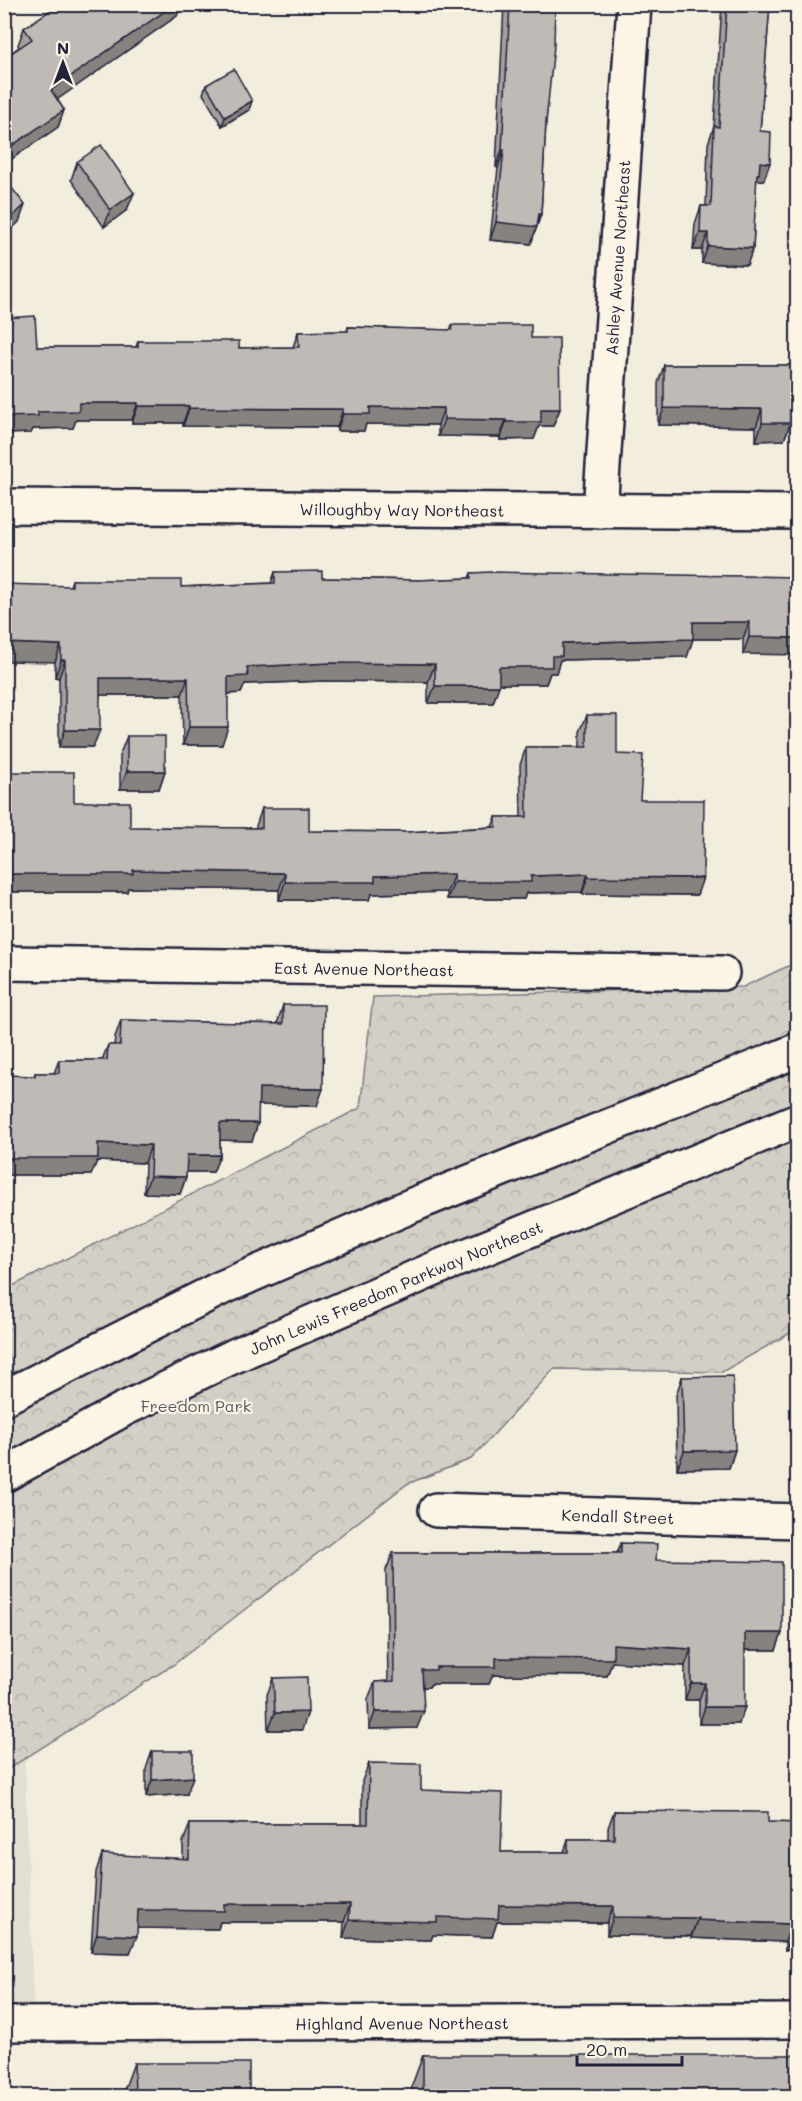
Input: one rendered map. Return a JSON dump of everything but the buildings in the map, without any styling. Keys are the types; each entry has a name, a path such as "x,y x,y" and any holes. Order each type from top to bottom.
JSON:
{"main road":[{"name":"Ashley Avenue Northeast","path":"600,511 634,4"},
{"name":"Willoughby Way Northeast","path":"4,506 798,512"},
{"name":"East Avenue Northeast","path":"4,963 722,973"},
{"path":"4,1398 113,1341 230,1284 420,1202 798,1050"},
{"name":"John Lewis Freedom Parkway Northeast","path":"4,1475 122,1410 234,1356 439,1267 798,1120"},
{"name":"Kendall Street","path":"436,1510 798,1521"},
{"name":"Highland Avenue Northeast","path":"4,2024 798,2021"}],"shaded area":[{"path":"24,1737 34,2027 5,2028 4,1749"}],"green space":[{"name":"Freedom Park","path":"797,962 797,1329 722,1372 554,1369 471,1459 407,1484 173,1665 5,1771 5,1290 360,1108 373,997 743,987"}]}
